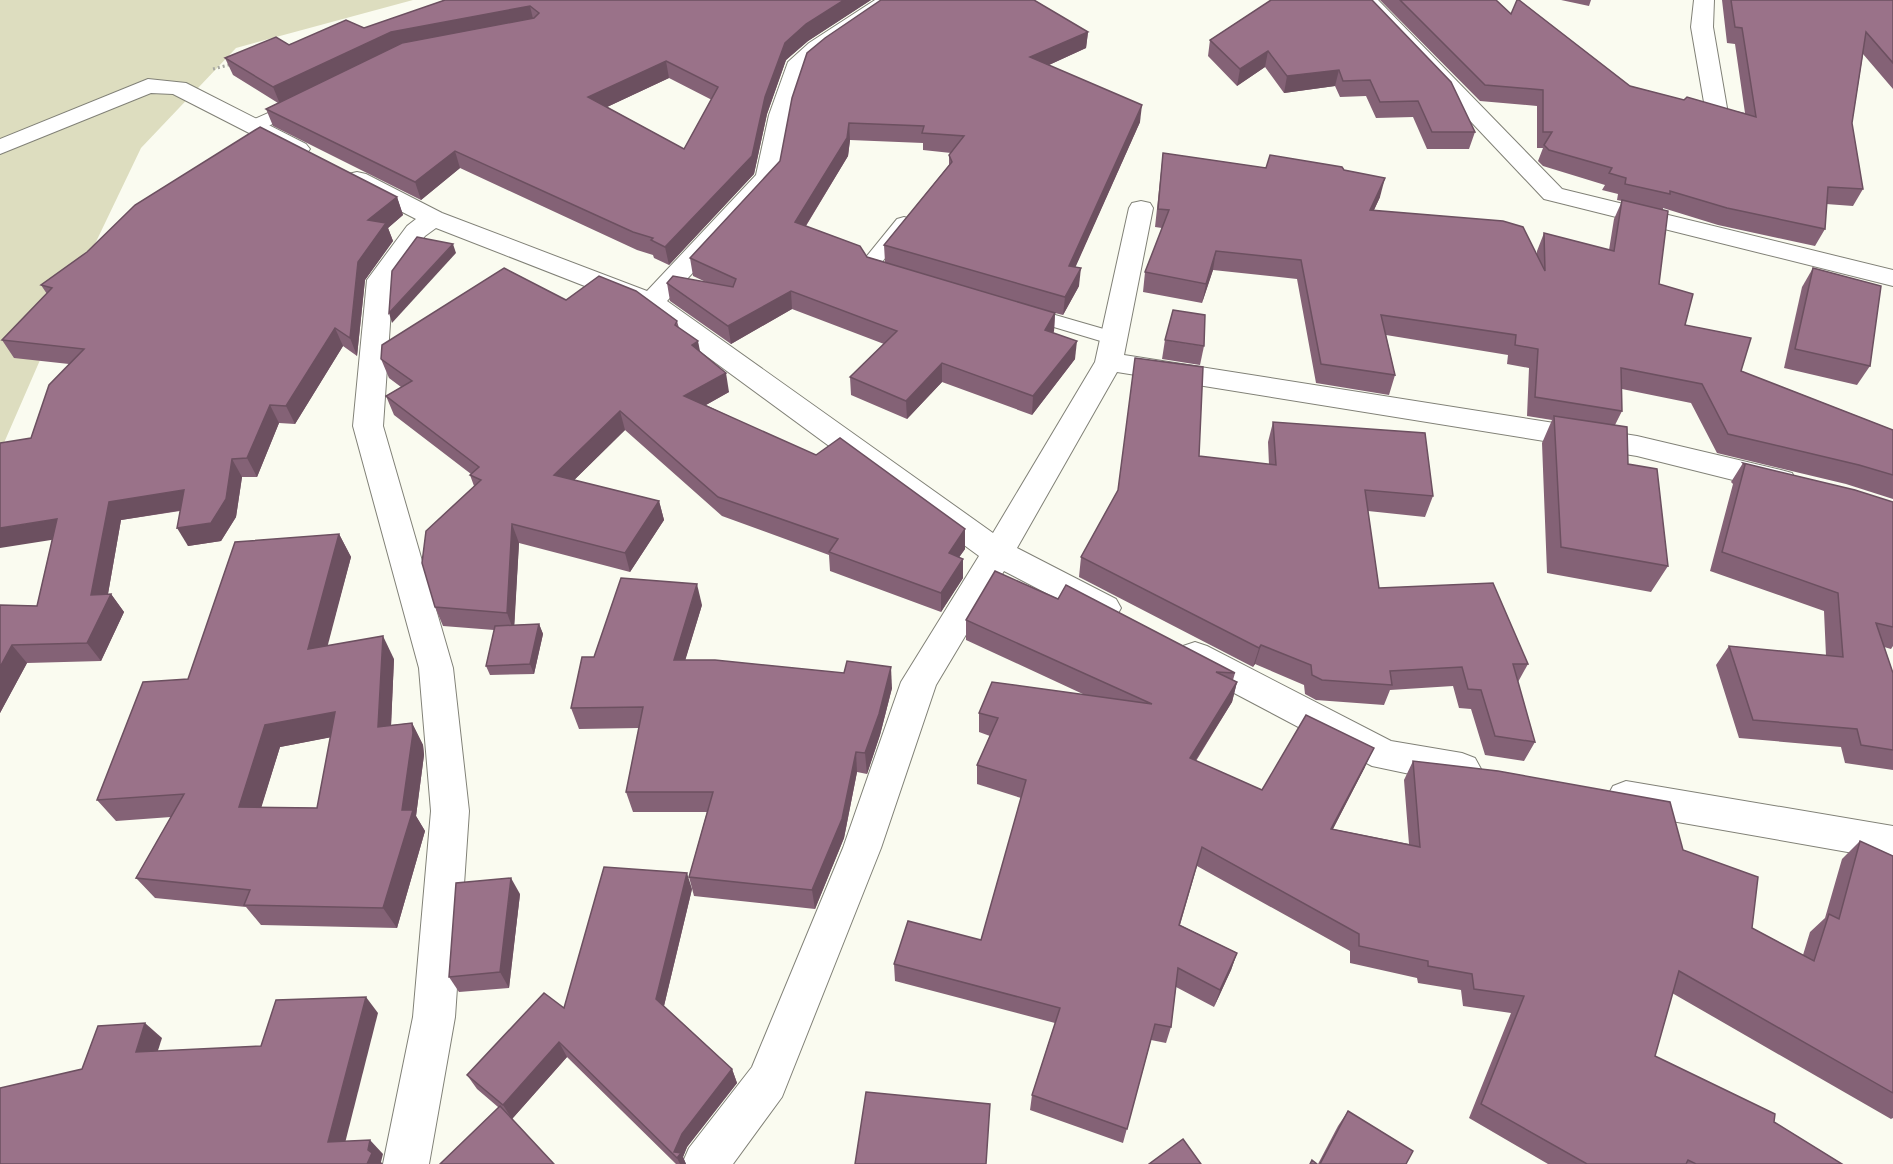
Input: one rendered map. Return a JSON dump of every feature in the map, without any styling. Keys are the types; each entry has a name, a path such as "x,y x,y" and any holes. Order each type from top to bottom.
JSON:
{"street":[{"path":"651,302 768,177 780,115 796,67 817,48 889,0"},
{"path":"1366,0 1553,194 1893,278"},
{"path":"1704,0 1702,27 1716,108"},
{"path":"0,147 148,86 178,88 433,218 651,302 998,553 1124,619"},
{"path":"705,1164 768,1082 862,848 919,682 998,553 1111,350 1141,208"},
{"path":"406,1164 434,1017 450,811 436,668 368,426 380,280 416,231 433,218"},
{"path":"1111,350 1637,446 1810,488"},
{"path":"1166,640 1385,755 1491,774"},
{"path":"1598,792 1893,843"}],"lane":[{"path":"254,126 318,95"},
{"path":"910,279 876,269 872,262 914,211"},
{"path":"1000,305 1111,350"}],"path":[{"path":"148,86 239,62"}],"green space":[{"path":"0,0 413,0 236,48 141,148 47,344 0,452"}],"building":[{"path":"445,0 844,0 806,24 785,43 765,97 752,156 665,247 651,240 653,238 633,232 455,151 415,182 266,109 402,43 534,18 539,13 530,6 391,32 273,87 225,58 276,37 289,45 346,20 364,28","holes":["666,61 718,87 684,149 588,97"]},
{"path":"881,0 1034,0 1088,32 1030,57 1142,105 1069,266 1081,268 1065,297 884,245 952,162 949,155 964,136 922,133 924,126 849,123 847,138 795,222 860,246 867,257 1055,313 1045,330 1077,341 1033,396 942,363 906,401 850,377 897,331 791,291 728,326 667,283 673,276 733,287 736,279 690,258 780,161 792,98 807,53"},
{"path":"1271,0 1372,0 1451,82 1475,132 1432,132 1418,101 1380,102 1370,80 1343,81 1339,70 1287,76 1268,51 1240,69 1210,40"},
{"path":"1400,0 1496,0 1511,14 1519,0 1630,86 1684,100 1687,97 1756,117 1742,28 1735,27 1731,0 1893,0 1893,63 1866,32 1852,123 1863,189 1828,187 1825,229 1727,208 1670,191 1670,194 1625,184 1626,178 1609,173 1612,168 1549,150 1544,145 1552,132 1543,132 1543,90 1485,85"},
{"path":"260,127 397,197 368,220 386,223 358,262 350,338 335,328 286,406 270,405 247,458 232,459 226,499 211,523 177,528 184,490 109,502 91,595 111,594 87,643 12,645 0,667 0,605 37,606 57,519 0,528 0,443 31,438 49,385 84,349 2,340 52,288 41,285 87,252 135,205"},
{"path":"1163,153 1266,168 1270,155 1342,167 1344,170 1385,178 1370,210 1503,221 1523,227 1545,271 1544,233 1614,251 1622,200 1668,211 1659,284 1693,294 1685,325 1751,338 1741,371 1893,430 1893,475 1728,434 1702,384 1621,368 1622,411 1535,397 1538,349 1515,345 1516,335 1381,315 1395,375 1321,364 1301,260 1216,251 1206,284 1145,272 1169,210 1158,209"},
{"path":"417,237 453,244 389,313 392,271"},
{"path":"504,268 566,300 599,276 636,291 677,321 675,325 698,341 692,345 726,373 684,396 816,455 840,438 965,529 949,553 963,559 941,593 829,552 838,539 718,497 620,411 554,475 659,501 625,553 512,524 507,613 435,607 422,563 426,531 481,480 470,475 479,467 386,396 412,381 381,359 382,345"},
{"path":"1813,268 1881,286 1870,366 1795,349"},
{"path":"1173,310 1205,315 1204,346 1165,340"},
{"path":"1135,358 1203,367 1199,456 1276,465 1273,422 1425,433 1433,496 1365,490 1379,588 1493,583 1528,664 1513,664 1535,742 1495,736 1481,690 1468,689 1462,667 1390,671 1392,685 1322,680 1312,675 1311,665 1261,645 1259,648 1081,557 1118,490"},
{"path":"1554,416 1627,427 1628,464 1657,469 1668,566 1561,547"},
{"path":"1743,463 1855,490 1893,502 1893,627 1876,623 1893,673 1893,750 1861,745 1857,729 1753,720 1729,646 1843,657 1838,593 1722,552 1745,465"},
{"path":"339,534 308,649 383,636 378,727 412,723 413,733 402,810 413,810 383,908 244,905 250,890 136,878 184,794 97,800 143,682 188,679 235,542","holes":["335,712 317,808 239,807 265,725"]},
{"path":"995,571 1058,599 1066,585 1235,673 1216,672 1237,682 1190,758 1262,790 1306,715 1374,748 1331,829 1420,847 1413,761 1498,771 1670,802 1683,850 1758,877 1752,928 1814,961 1829,914 1839,919 1860,841 1893,856 1893,1093 1679,971 1655,1056 1775,1114 1774,1122 1842,1164 1696,1164 1688,1160 1686,1164 1587,1164 1481,1104 1524,996 1474,989 1472,974 1428,966 1428,961 1359,946 1359,934 1202,847 1179,925 1237,953 1220,990 1178,968 1171,1027 1155,1024 1127,1129 1032,1095 1060,1008 894,964 908,921 981,940 1026,780 977,765 998,718 979,713 992,682 1152,704 966,620"},
{"path":"621,578 697,584 674,660 715,660 844,673 847,661 891,667 879,714 865,753 856,752 842,819 812,890 689,877 713,792 626,792 643,707 571,708 582,657 594,657"},
{"path":"539,624 530,664 486,666 495,626"},
{"path":"604,867 687,873 656,999 732,1069 682,1134 674,1152 681,1153 677,1158 559,1042 503,1105 467,1075 544,993 564,1008"},
{"path":"511,878 500,972 449,977 456,883"},
{"path":"366,997 328,1142 370,1140 368,1150 372,1153 367,1164 0,1164 0,1088 82,1069 98,1026 145,1023 136,1052 261,1046 276,1000"},
{"path":"866,1092 990,1104 986,1164 855,1164"},
{"path":"500,1106 554,1164 440,1164"},
{"path":"1348,1111 1413,1151 1406,1164 1320,1164"},
{"path":"1183,1139 1201,1164 1149,1164"}]}
